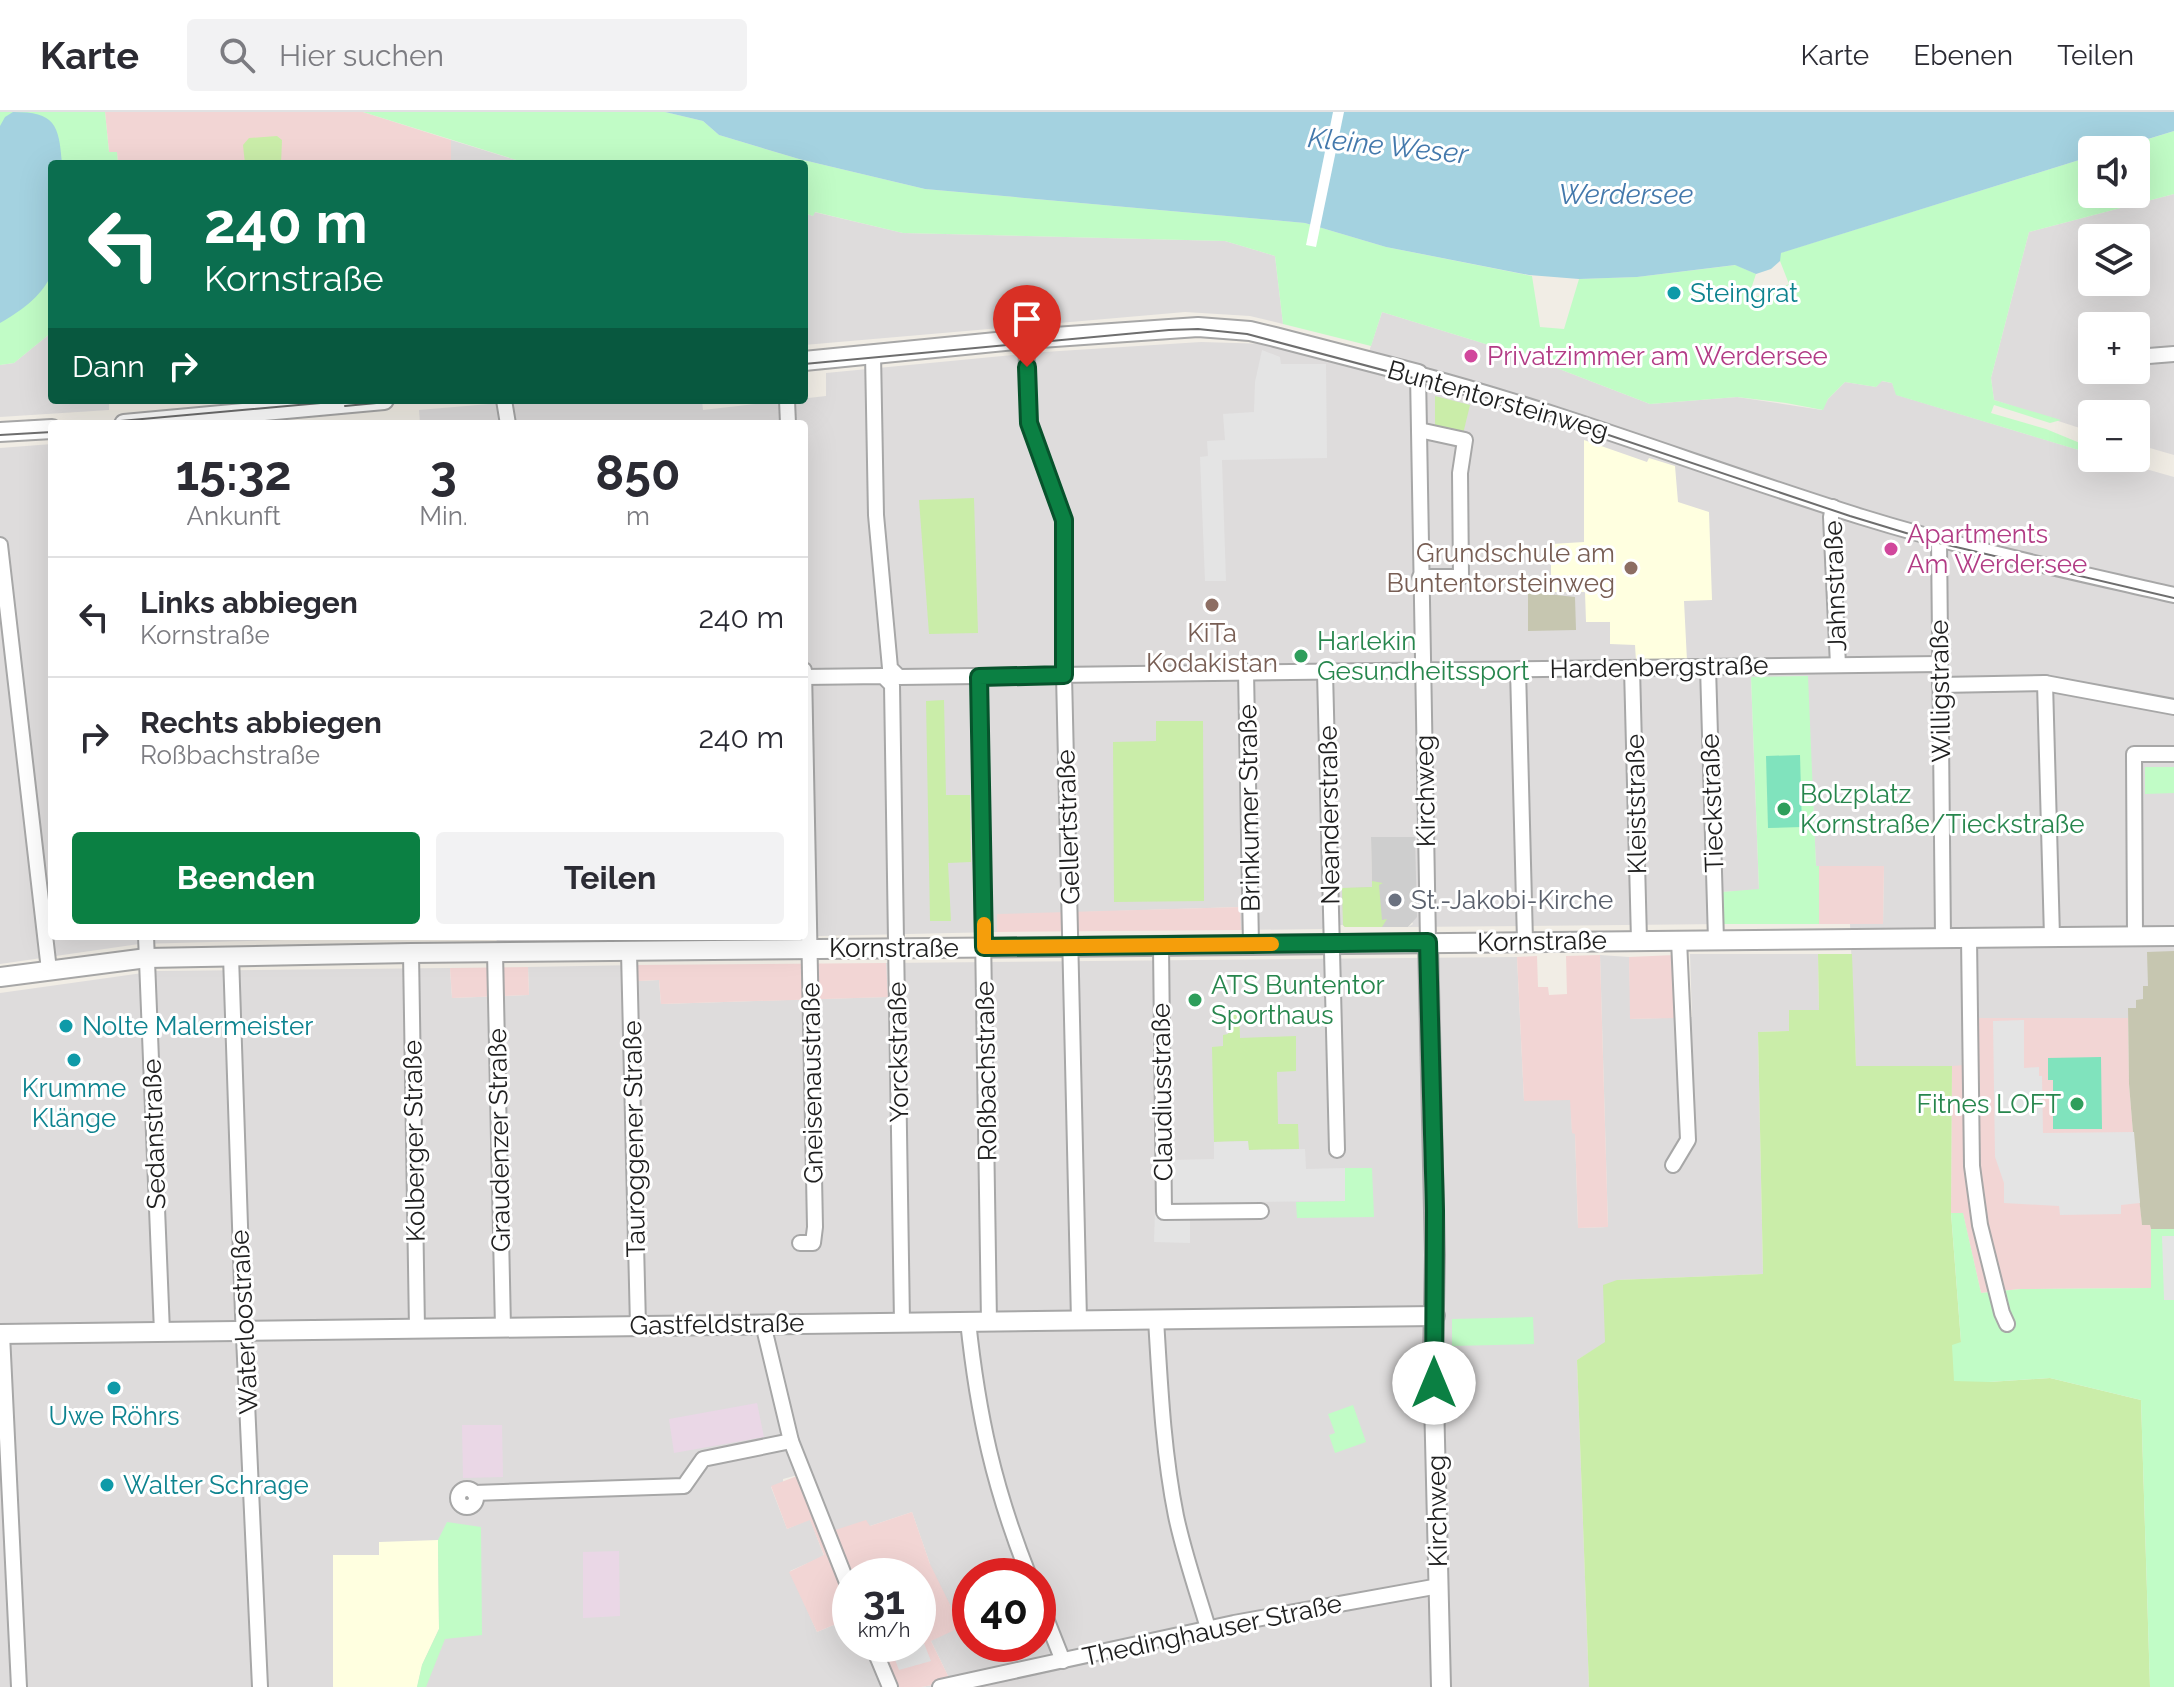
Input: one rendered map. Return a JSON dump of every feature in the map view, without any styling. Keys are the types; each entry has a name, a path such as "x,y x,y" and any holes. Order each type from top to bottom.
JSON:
{"street":[{"name":"Buntentorsteinweg","path":"808,361 1175,327 1219,328 1275,337 1530,406 1939,539 2174,595"},
{"name":"Gellertstraße","path":"1026,339 1029,423 1064,520 1064,675 1079,1320"},
{"name":"Yorckstraße","path":"873,354 876,515 890,668 895,681 902,1323"},
{"path":"2150,356 2174,354"},
{"name":"Kirchweg","path":"1418,374 1435,1316 1433,1372 1441,1687"},
{"path":"152,420 242,407 303,404"},
{"path":"0,432 48,429"},
{"path":"1419,430 1465,440 1460,473 1461,577 1420,577"},
{"name":"Jahnstraße","path":"1833,507 1838,665"},
{"name":"Willigstraße","path":"1939,539 1943,938"},
{"path":"0,545 49,970"},
{"name":"Hardenbergstraße","path":"808,677 883,676 895,681 1246,671 1940,664"},
{"name":"Tieckstraße","path":"1708,667 1716,940"},
{"name":"Kleiststraße","path":"1632,668 1639,940"},
{"path":"1518,669 1525,941"},
{"name":"Brinkumer Straße","path":"1246,671 1251,945"},
{"name":"Neanderstraße","path":"1325,672 1337,1150"},
{"name":"Roßbachstraße","path":"979,677 989,1322"},
{"path":"1940,685 2045,683 2174,707"},
{"path":"2045,683 2052,937"},
{"path":"2135,936 2134,754 2174,754"},
{"name":"Gneisenaustraße","path":"800,1243 813,1243 815,1227 808,858"},
{"name":"Kornstraße","path":"0,977 147,958 495,952 543,944 629,952 725,943 896,949 2174,936"},
{"path":"1969,938 1972,1166 1980,1225 2007,1324"},
{"name":"Sedanstraße","path":"146,940 162,1332"},
{"path":"1673,1165 1688,1140 1679,940"},
{"name":"Claudiusstraße","path":"1161,946 1164,1212 1261,1211"},
{"name":"Graudenzer Straße","path":"495,952 503,1328"},
{"name":"Tauroggener Straße","path":"629,952 638,1326"},
{"name":"Kolberger Straße","path":"411,953 417,1329"},
{"name":"Waterloostraße","path":"231,956 260,1687"},
{"name":"Gastfeldstraße","path":"1,1329 162,1332 1435,1316"},
{"path":"1156,1319 1171,1490 1208,1628"},
{"path":"968,1321 975,1389 988,1453 1022,1558"},
{"path":"763,1324 791,1441 837,1558"},
{"path":"1,1329 19,1687"},
{"path":"474,1493 684,1486 703,1459 791,1441"},
{"name":"Thedinghauser Straße","path":"940,1687 1208,1628 1439,1586"},
{"path":"1056,1643 1063,1661"},
{"path":"880,1662 890,1687"}],"shaded area":[{"path":"105,112 363,112 451,140 451,160 118,160 117,153 109,152"},
{"path":"451,140 516,160 451,160"},
{"path":"2174,194 2174,455 2150,448 2150,400 2078,400 2078,427 1994,400 1991,378 2029,232 2121,208 2150,208 2150,200"},
{"path":"814,212 903,233 1225,241 1275,256 1283,324 1250,316 1185,312 808,345 808,214 813,216"},
{"path":"1382,312 1528,357 1650,404 1737,397 1822,410 1845,382 1876,387 1881,381 1892,383 1897,395 2078,450 2078,472 2150,470 2174,477 2174,985 2143,1000 2136,1008 2129,1008 2128,1018 1964,1018 1964,1066 1856,1066 1850,924 1883,924 1884,866 1816,866 1807,676 1751,678 1759,890 1722,892 1724,924 1408,927 1413,924 1371,838 1372,887 1342,888 1343,925 1325,925 1322,929 1241,930 1239,907 997,915 997,932 808,936 808,420 420,420 419,410 489,404 702,404 703,410 756,404 808,404 808,398 826,396 826,373 1044,352 1201,342 1269,344 1363,370"},
{"path":"48,335 48,404 109,404 109,410 0,417 0,365 14,363"},
{"path":"1262,350 1280,357 1281,364 1326,364 1327,458 1222,460 1226,581 1205,581 1200,457 1208,456 1207,441 1225,440 1223,414 1254,412 1255,382"},
{"name":"Grundschule am Buntentorsteinweg","path":"1584,440 1647,462 1649,458 1675,466 1678,502 1709,512 1712,600 1684,601 1687,661 1636,661 1635,645 1610,644 1610,622 1586,622 1585,592 1551,592 1551,544 1584,542"},
{"path":"48,444 48,940 285,940 139,944 0,964 0,448"},
{"path":"1528,592 1575,597 1576,630 1528,631"},
{"path":"1371,837 1415,837 1417,917 1408,927 1343,925 1342,888 1372,887"},
{"path":"1819,866 1884,866 1883,924 1819,924"},
{"path":"1240,907 1241,930 997,932 997,914"},
{"path":"497,940 633,940 497,943"},
{"path":"2174,951 2174,1229 2151,1229 2150,1225 2142,1225 2136,1169 2129,1084 2128,1008 2136,1008 2136,1000 2143,999 2143,986 2148,986 2147,952"},
{"path":"1690,954 1818,954 1819,1010 1790,1010 1789,1031 1758,1032 1763,1274 1617,1280 1605,1343 1577,1360 1589,1687 921,1687 951,1682 936,1651 936,1558 928,1558 912,1512 870,1526 829,1532 805,1473 783,1479 783,1482 771,1487 787,1529 810,1519 824,1556 790,1571 817,1632 832,1626 832,1662 874,1662 884,1687 417,1687 422,1665 380,1542 380,1555 333,1555 333,1687 0,1687 0,993 157,971 450,968 452,998 529,995 528,967 637,965 638,981 659,980 661,1004 887,997 886,963 1517,957 1524,1100 1571,1099 1578,1228 1608,1227 1600,955 1629,957 1631,1019 1692,1017"},
{"path":"1600,955 1608,1227 1578,1228 1575,1134 1572,1133 1570,1100 1524,1101 1517,957 1537,956 1538,987 1548,987 1549,995 1567,994 1566,956"},
{"path":"1675,955 1676,1018 1630,1019 1629,957"},
{"path":"886,963 888,997 661,1004 659,980 638,981 637,965"},
{"path":"528,967 529,995 452,998 450,968"},
{"path":"1964,1018 2128,1018 2129,1084 2136,1169 2142,1224 2150,1225 2151,1229 2151,1288 2021,1289 1981,1293 1963,1214 1951,1213 1952,1066 1964,1065"},
{"path":"2024,1020 2024,1068 2039,1067 2039,1076 2042,1076 2043,1133 2134,1132 2140,1203 2121,1205 2121,1214 2060,1215 2059,1206 2004,1203 2004,1183 1995,1157 1993,1021"},
{"path":"1248,1141 1249,1150 1305,1149 1306,1169 1345,1168 1345,1201 1172,1203 1171,1160 1214,1159 1214,1142"},
{"path":"1155,1212 1190,1212 1190,1243 1154,1242"},
{"path":"2162,1236 2174,1236 2174,1300 2164,1300"},
{"path":"757,1403 764,1437 674,1453 669,1419"},
{"path":"462,1425 502,1425 503,1477 463,1478"},
{"path":"805,1473 829,1532 866,1520 870,1526 912,1512 928,1558 832,1558 832,1626 817,1632 789,1572 824,1555 810,1520 787,1529 771,1486"},
{"path":"438,1540 439,1629 422,1665 417,1687 333,1687 333,1555 379,1555 379,1542"},
{"path":"619,1551 620,1616 583,1618 583,1552"},
{"path":"936,1576 952,1609 952,1631 936,1639"},
{"path":"936,1651 951,1682 921,1687 884,1687 874,1662 936,1662"},
{"path":"896,1662 927,1662 899,1670"}],"green space":[{"path":"0,112 105,112 109,152 117,152 118,160 48,160 48,335 14,363 0,365"},
{"path":"363,112 665,112 703,121 719,135 803,160 516,160"},
{"path":"2174,131 2174,194 2150,200 2150,138"},
{"path":"277,136 282,140 281,160 245,160 243,145 249,138"},
{"path":"2078,160 2078,208 2121,208 2029,232 1991,378 1994,400 2061,420 2050,423 1994,405 1991,413 2078,442 2078,450 1896,395 1892,383 1882,381 1876,387 1845,382 1828,399 1823,410 1737,397 1650,404 1528,357 1382,312 1371,346 1283,324 1275,256 1225,241 903,233 815,212 813,216 808,214 808,161 925,189 1305,223 1386,247 1532,276 1540,327 1564,329 1579,279 1637,277 1736,265 1756,274 1748,298 1767,294 1789,284 1780,253"},
{"path":"1435,396 1470,405 1463,434 1435,428"},
{"path":"974,498 978,633 929,634 919,500"},
{"path":"1808,676 1816,866 1819,866 1819,924 1724,924 1722,892 1759,889 1751,677"},
{"path":"944,700 946,795 970,795 971,862 948,863 951,921 930,921 926,701"},
{"path":"1156,721 1203,721 1204,901 1114,902 1113,742 1156,741"},
{"path":"1800,755 1802,827 1768,828 1766,756"},
{"path":"2145,767 2174,767 2174,793 2145,794"},
{"path":"1372,881 1383,883 1379,885 1382,920 1387,919 1382,927 1345,927 1342,888 1372,887"},
{"path":"1818,954 1852,954 1856,1066 1952,1066 1951,1213 1961,1342 1989,1382 2050,1378 2141,1400 2150,1687 1589,1687 1577,1360 1605,1342 1603,1285 1617,1280 1763,1274 1758,1032 1789,1031 1789,1010 1819,1010"},
{"path":"1239,1008 1240,1038 1296,1036 1296,1071 1277,1072 1278,1124 1298,1124 1299,1149 1248,1150 1247,1141 1214,1142 1212,1047 1223,1046 1223,1035 1228,1034 1228,1009"},
{"name":"Fitnes LOFT","path":"2101,1057 2102,1129 2053,1129 2053,1080 2048,1080 2048,1058"},
{"path":"1345,1168 1372,1168 1374,1217 1297,1218 1296,1202 1344,1201"},
{"path":"1951,1213 1963,1213 1981,1293 2021,1289 2151,1288 2151,1229 2174,1229 2174,1687 2150,1687 2141,1400 2050,1378 1954,1381 1952,1345 1961,1342"},
{"path":"1533,1317 1534,1344 1452,1346 1452,1319"},
{"path":"1353,1405 1366,1442 1335,1453 1329,1435 1335,1433 1328,1414"},
{"path":"447,1522 481,1527 482,1635 445,1639 426,1687 417,1687 422,1665 439,1629 438,1540"}],"water":[{"path":"13,112 38,114 46,118 56,130 62,160 48,160 48,280 22,309 0,323 0,126 5,117"},
{"path":"665,112 2174,112 2174,131 2150,138 2078,136 2078,160 1781,253 1780,261 1771,269 1756,274 1735,265 1637,277 1579,279 1529,275 1386,247 1305,223 925,189 799,159 719,135 703,121"}],"pier":[{"path":"1333,112 1344,112 1316,247 1306,245"}],"tram line":[{"path":"808,364 1169,330 1198,329 1247,334 1534,410 1939,543 2174,598"},
{"path":"132,420 310,404"},
{"path":"345,406 366,404"},
{"path":"0,435 48,432"}],"slow traffic":[{"path":"984,924 984,947 1272,944"}],"place":[{"name":"Steingrat","path":"1674,293"},
{"name":"Privatzimmer am Werdersee","path":"1471,356"},
{"name":"Apartments Am Werdersee","path":"1891,549"},
{"name":"Grundschule am Buntentorsteinweg","path":"1631,568"},
{"name":"KiTa Kodakistan","path":"1212,605"},
{"name":"Harlekin Gesundheitssport","path":"1301,656"},
{"name":"Bolzplatz Kornstraße/Tieckstraße","path":"1784,809"},
{"name":"St.-Jakobi-Kirche","path":"1395,900"},
{"name":"ATS Buntentor Sporthaus","path":"1195,1000"},
{"name":"Nolte Malermeister","path":"66,1026"},
{"name":"Krumme Klänge","path":"74,1060"},
{"name":"Fitnes LOFT","path":"2077,1104"},
{"name":"Uwe Röhrs","path":"114,1388"},
{"name":"Walter Schrage","path":"107,1485"}],"route":[{"path":"1027,367 1029,423 1064,520 1064,675 979,677 984,947 1428,942 1435,1211 1434,1383"}],"water label":[{"name":"Kleine Weser","path":"1388,146"},
{"name":"Werdersee","path":"1626,194"}]}
